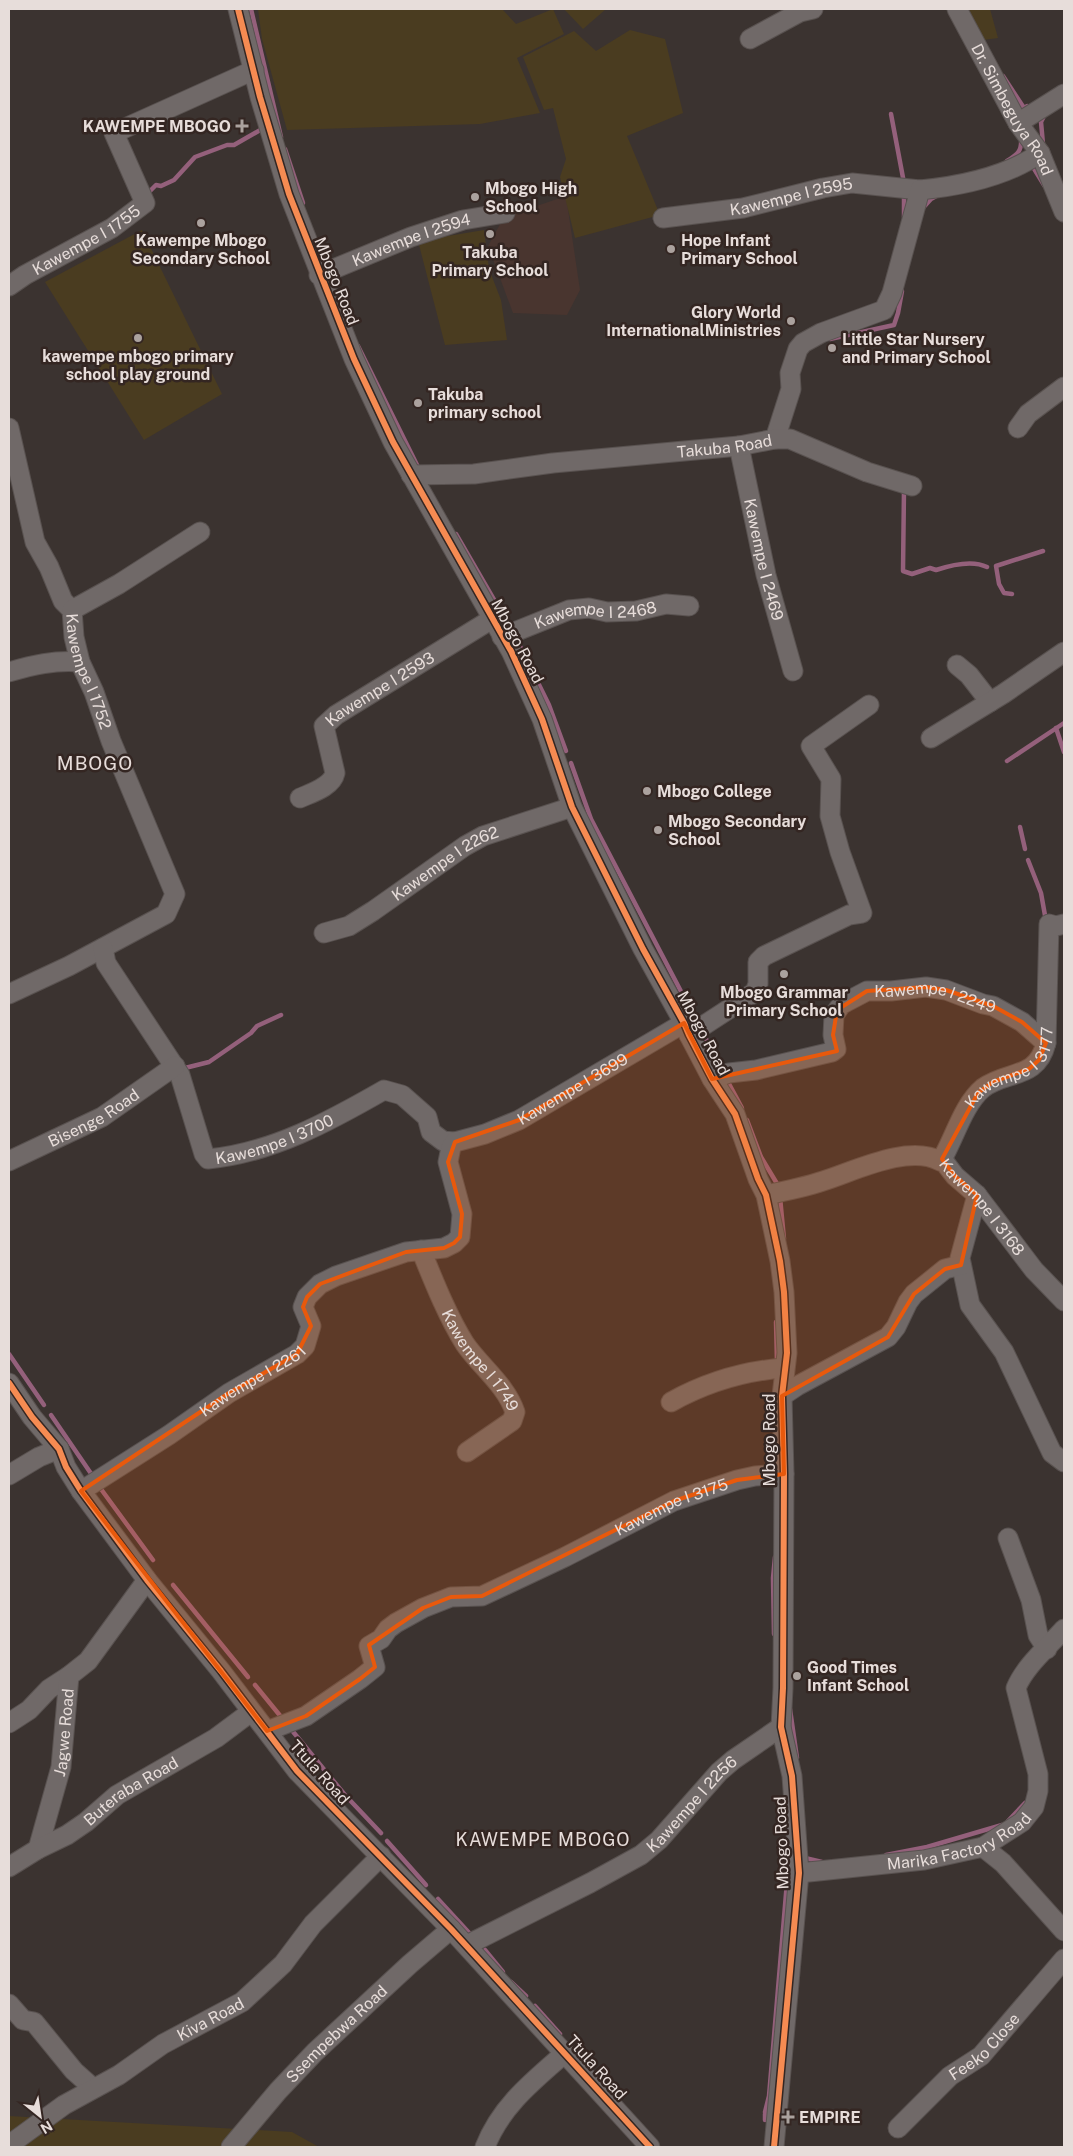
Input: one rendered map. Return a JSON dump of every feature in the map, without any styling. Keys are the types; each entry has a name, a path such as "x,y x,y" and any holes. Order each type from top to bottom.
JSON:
{"street":[{"name":"Mbogo Road","path":"238,9 289,194 319,275 354,359 411,474 526,682 542,719 572,807 643,949 712,1079 735,1114 758,1179 766,1195 780,1261 784,1292 787,1353 779,1368 782,1396 784,1474 781,1727 792,1776 799,1873 774,2147"},
{"path":"750,39 800,12 813,9"},
{"name":"Dr. Simbeguya Road","path":"956,9 1018,123 1040,153 1064,212"},
{"name":"Kawempe I 1755","path":"9,286 25,275 112,228 145,203 114,133 254,70"},
{"path":"1018,123 1064,94"},
{"path":"920,190 942,188 997,174 1029,161 1040,153"},
{"name":"Kawempe I 2595","path":"663,218 743,208 823,188 852,183 920,190"},
{"name":"Takuba Road","path":"411,474 474,474 553,463 739,446 775,439 791,389 790,373 798,349 803,343 821,333 884,310 892,293 920,190"},
{"name":"Kawempe I 2594","path":"319,275 411,237 463,220 505,213"},
{"path":"1018,428 1028,414 1064,387"},
{"name":"Kawempe I 1752","path":"9,428 35,542 49,567 63,601 72,610 74,637 80,662 94,692 111,741 175,894 166,914 103,948 9,994"},
{"path":"775,439 790,439 847,464 912,486"},
{"name":"Kawempe I 2469","path":"739,446 766,574 793,671"},
{"path":"72,610 119,584 200,532"},
{"name":"Kawempe I 2468","path":"502,637 569,610 589,608 607,612 636,611 666,604 690,606"},
{"name":"Kawempe I 2593","path":"300,798 328,785 334,779 335,773 324,726 343,711 492,619"},
{"path":"931,738 990,702 1064,652"},
{"path":"9,672 44,662 80,662"},
{"path":"957,665 969,675 990,702"},
{"name":"Kawempe I 3699","path":"455,1142 485,1134 519,1120 755,992 758,984 758,962 764,956 848,915 862,913 840,852 830,816 831,779 811,746 869,705"},
{"name":"Kawempe I 2262","path":"324,933 349,926 374,911 465,846 483,836 572,807"},
{"name":"Kawempe I 3177","path":"942,1159 964,1115 978,1093 993,1082 1029,1070 1039,1060 1046,1044 1049,924 1056,926 1064,924"},
{"name":"Kawempe I 3700","path":"103,948 106,963 175,1066 182,1080 204,1154 208,1158 222,1157 281,1142 318,1126 384,1090 402,1095 427,1117 432,1132 443,1141 455,1142"},
{"name":"Kawempe I 2249","path":"712,1079 729,1073 756,1070 832,1052 836,1049 833,1035 834,1015 848,1000 867,991 891,991 926,987 946,990 993,1006 1022,1022 1046,1044"},
{"name":"Bisenge Road","path":"9,1161 102,1117 175,1066"},
{"name":"Kawempe I 2261","path":"81,1492 169,1435 229,1393 297,1354 305,1346 311,1326 303,1306 307,1297 320,1284 336,1276 406,1252 444,1248 460,1237 462,1214 448,1162 451,1147 455,1142"},
{"name":"Kawempe I 3168","path":"766,1195 806,1186 892,1158 923,1155 940,1161 942,1159 955,1176 977,1195 1023,1257 1064,1301"},
{"path":"977,1195 960,1253 960,1265 970,1305 1004,1352 1052,1453 1064,1462"},
{"name":"Kawempe I 1749","path":"422,1250 445,1306 464,1342 478,1362 501,1387 515,1412 512,1421 467,1452"},
{"path":"782,1396 888,1336 896,1327 914,1294 945,1269 960,1265"},
{"path":"671,1402 701,1387 736,1375 779,1368"},
{"name":"Ttula Road","path":"9,1383 32,1417 59,1450 66,1467 81,1492 147,1580 221,1670 297,1771 467,1946 650,2147"},
{"path":"9,1475 39,1457 59,1450"},
{"name":"Kawempe I 3175","path":"267,1731 306,1716 375,1667 369,1646 381,1639 388,1629 407,1616 451,1597 482,1596 565,1557 652,1511 690,1494 755,1476 784,1474"},
{"path":"1008,1538 1031,1600 1038,1635 1047,1650"},
{"name":"Jagwe Road","path":"38,1849 61,1768 69,1676 88,1661 147,1580"},
{"name":"Marika Factory Road","path":"799,1873 924,1860 983,1847 1022,1822 1034,1806 1038,1791 1038,1774 1034,1754 1016,1695 1016,1688 1020,1679 1064,1629"},
{"path":"9,1723 29,1710 49,1689 69,1676"},
{"name":"Buteraba Road","path":"9,1867 38,1849 67,1835 86,1822 117,1795 216,1738 251,1712"},
{"name":"Kawempe I 2256","path":"467,1946 590,1883 641,1854 659,1840 719,1772 781,1727"},
{"path":"983,1847 1003,1863 1064,1931"},
{"name":"Kiva Road","path":"9,2145 64,2105 93,2088 119,2076 163,2044 248,1997 283,1964 313,1924 381,1856"},
{"name":"Ssempebwa Road","path":"231,2147 278,2090 315,2052 410,1964 451,1929"},
{"name":"Feeko Close","path":"898,2128 950,2076 981,2056 1064,1960"},
{"path":"9,2004 23,2020 34,2022 74,2071 93,2088"},
{"path":"485,2147 502,2113 514,2099 565,2052"}],"highlighted area":[{"path":"926,987 946,990 993,1006 1022,1022 1046,1043 1039,1060 1029,1069 993,1082 978,1093 942,1159 955,1176 977,1195 961,1265 945,1269 914,1294 888,1337 782,1396 784,1474 737,1480 674,1501 482,1596 451,1597 423,1608 369,1645 375,1667 306,1716 267,1731 81,1491 229,1393 297,1354 311,1326 303,1307 307,1297 320,1284 406,1252 444,1248 454,1243 460,1237 462,1214 448,1162 455,1142 519,1120 684,1023 712,1079 837,1051 833,1035 837,1010 867,991"}],"shaded area":[{"path":"258,9 502,9 516,24 553,9 564,34 517,58 540,113 480,124 287,130 262,39"},
{"path":"564,9 606,9 583,29"},
{"path":"969,9 990,9 998,38 983,40"},
{"path":"630,30 665,39 683,113 627,136 660,215 575,238 560,177 566,159 553,108 544,110 523,57 574,31 596,51"},
{"path":"566,196 580,290 567,315 513,313 488,246 504,217"},
{"name":"kawempe mbogo primary school play ground","path":"142,230 222,394 144,440 45,282"},
{"path":"484,230 489,269 501,300 507,340 445,345 418,241"},
{"path":"9,2116 292,2132 319,2147 9,2147"}],"waterway":[{"path":"251,9 281,137"},
{"path":"1003,76 1024,108 1027,106"},
{"path":"891,114 904,183"},
{"path":"1043,144 1041,122 1044,116"},
{"path":"146,195 156,185 161,186 174,180 195,157 227,145 234,145 262,129"},
{"path":"1007,161 1019,152 1021,138"},
{"path":"285,149 303,203"},
{"path":"1029,168 1033,167 1044,185"},
{"path":"902,194 904,194 904,217"},
{"path":"922,209 931,199 938,195"},
{"path":"830,339 894,325 902,291"},
{"path":"358,346 420,471"},
{"path":"904,489 903,571 912,574 930,568 936,570 955,565 969,564 987,567"},
{"path":"456,534 511,629"},
{"path":"1012,594 1004,593 999,584 996,566 1043,551"},
{"path":"515,636 549,705 566,751"},
{"path":"1007,761 1064,723"},
{"path":"1056,728 1064,752"},
{"path":"571,763 591,819 698,1024"},
{"path":"1020,827 1025,849"},
{"path":"1028,860 1041,893 1046,921"},
{"path":"181,1069 209,1062 251,1033 257,1026 281,1015"},
{"path":"702,1031 722,1070"},
{"path":"727,1080 742,1108"},
{"path":"747,1120 761,1157 779,1187"},
{"path":"780,1197 784,1239"},
{"path":"776,1322 777,1364"},
{"path":"9,1354 44,1405"},
{"path":"51,1415 92,1475"},
{"path":"98,1485 153,1560"},
{"path":"774,1634 773,1578 775,1557"},
{"path":"173,1585 248,1677"},
{"path":"255,1685 282,1718"},
{"path":"790,1709 797,1758"},
{"path":"290,1728 345,1795 381,1833"},
{"path":"1008,1821 1025,1803"},
{"path":"886,1855 927,1847 1002,1825"},
{"path":"387,1841 426,1885"},
{"path":"765,2112 769,2096 789,1858"},
{"path":"805,1858 822,1862"},
{"path":"438,1899 472,1936"},
{"path":"485,1950 503,1972"},
{"path":"511,1982 526,1996"},
{"path":"535,2006 560,2034"},
{"path":"765,2114 765,2120"}],"cycle path":[{"path":"238,9 260,97 289,194 354,359 393,442 511,651 542,719 572,807 643,949 684,1023 712,1079 735,1114 758,1179 766,1195 780,1261 784,1292 787,1353 782,1396 784,1474 783,1688 781,1727 792,1776 799,1873 774,2147"},
{"path":"9,1383 32,1417 59,1449 66,1467 81,1491 147,1580 221,1671 297,1771 451,1929 650,2147"}],"place":[{"name":"KAWEMPE MBOGO","path":"242,126"},
{"name":"Mbogo High School","path":"475,197"},
{"name":"Kawempe Mbogo Secondary School","path":"201,223"},
{"name":"Takuba Primary School","path":"490,234"},
{"name":"Hope Infant Primary School","path":"671,249"},
{"name":"Glory World InternationalMinistries","path":"791,321"},
{"name":"kawempe mbogo primary school play ground","path":"138,338"},
{"name":"Little Star Nursery and Primary School","path":"832,348"},
{"name":"Takuba primary school","path":"418,403"},
{"name":"Mbogo College","path":"647,791"},
{"name":"Mbogo Secondary School","path":"658,830"},
{"name":"Mbogo Grammar Primary School","path":"784,974"},
{"name":"Good Times Infant School","path":"797,1676"},
{"name":"EMPIRE","path":"788,2117"}],"district":[{"name":"MBOGO","path":"95,763"},
{"name":"KAWEMPE MBOGO","path":"543,1840"}]}
